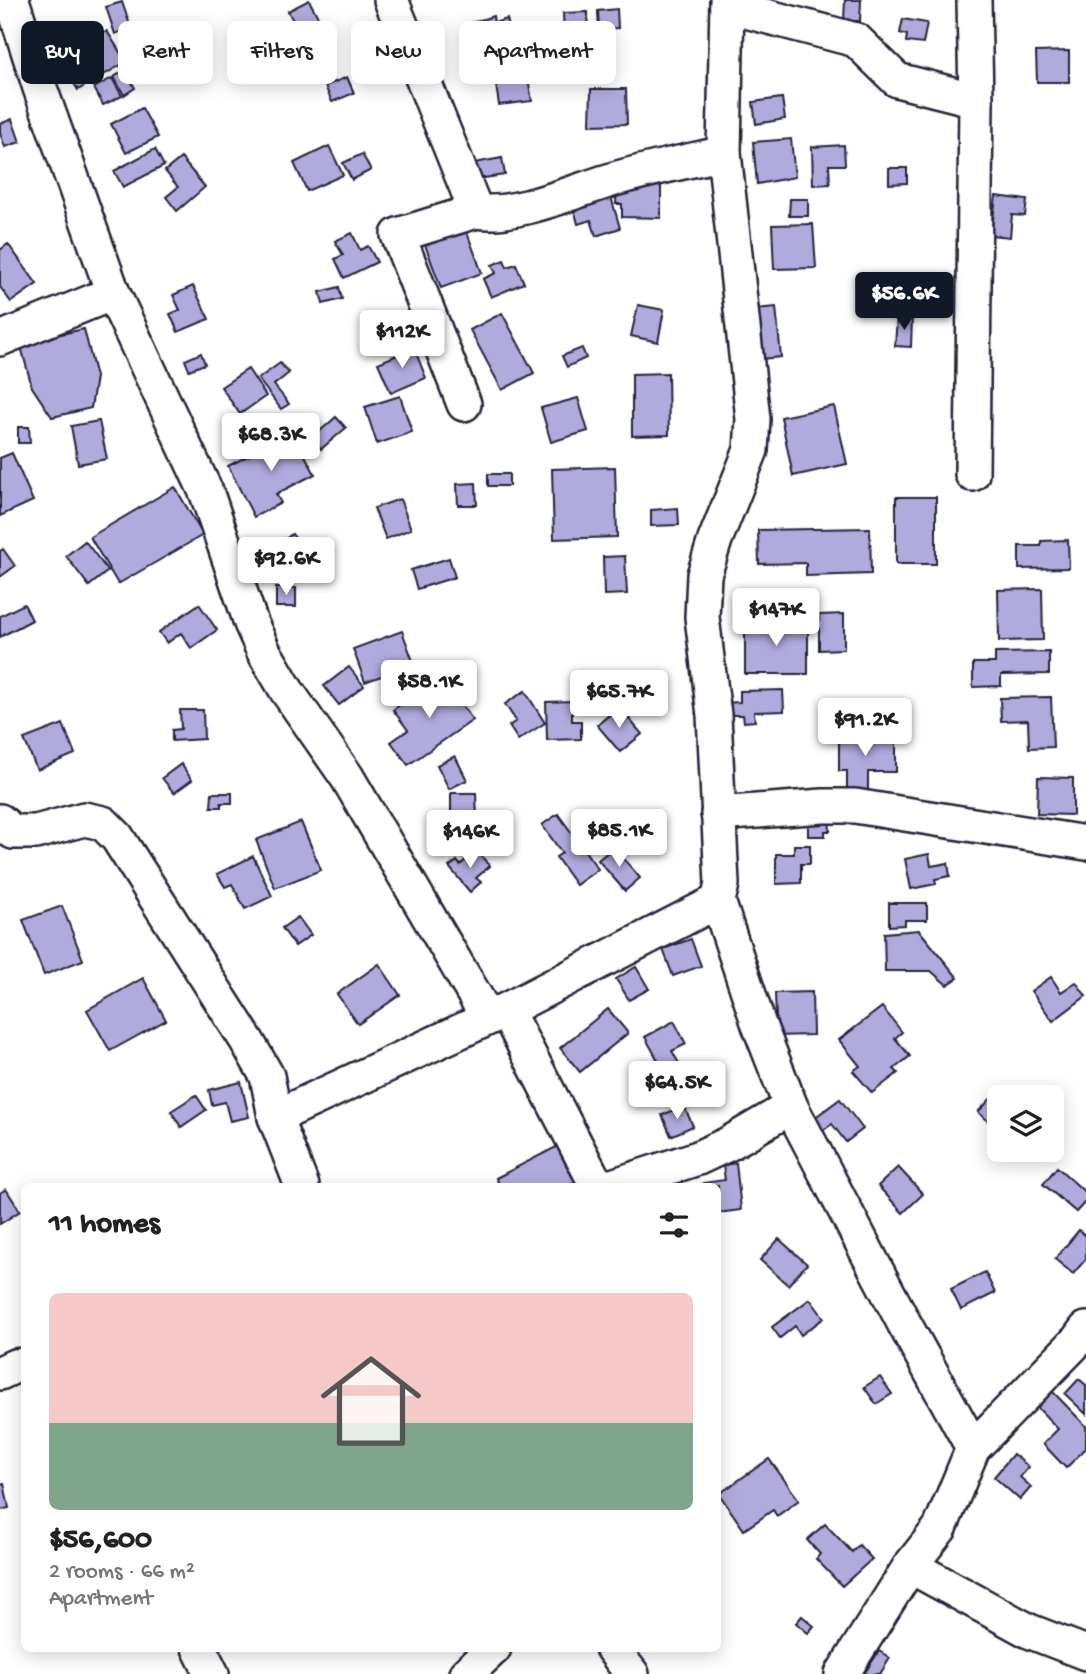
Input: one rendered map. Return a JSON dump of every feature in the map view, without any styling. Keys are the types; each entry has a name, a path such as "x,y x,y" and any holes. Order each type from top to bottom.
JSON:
{"street":[{"path":"12,0 40,88 113,293 207,494 251,623 264,652 287,691 347,777 497,1014 598,1183"},
{"path":"391,0 476,211"},
{"path":"972,474 976,100 974,0"},
{"path":"973,1448 791,1107 759,1025 718,901 722,884 718,770 702,617 704,575 751,450 753,419 724,153 727,3 856,40 897,80 976,100"},
{"path":"464,404 398,236 476,211 492,214 566,196 621,177 724,153"},
{"path":"0,339 113,293"},
{"path":"718,814 855,806 1086,843"},
{"path":"0,821 13,832 36,832 84,819 103,822 117,837 267,1076 275,1117 301,1183"},
{"path":"275,1117 497,1014 718,901"},
{"path":"621,1183 718,1149 791,1107"},
{"path":"842,1674 910,1566 940,1528 973,1448 1086,1329"},
{"path":"0,1373 21,1366"},
{"path":"910,1566 1029,1631 1086,1653"},
{"path":"201,1652 212,1674"},
{"path":"466,1674 490,1652"},
{"path":"615,1652 632,1674"}],"building":[{"path":"309,0 319,19 293,21 288,11"},
{"path":"845,0 861,0 860,21 844,21"},
{"path":"122,2 129,21 118,21 118,33 115,34 106,7"},
{"path":"617,9 618,28 616,21 599,21 598,11"},
{"path":"588,12 588,21 563,21 563,13"},
{"path":"493,16 494,21 477,21"},
{"path":"903,19 927,23 923,44 906,42 907,35 900,33"},
{"path":"107,31 118,49 118,67 104,75 104,33"},
{"path":"1069,51 1069,82 1037,82 1036,52"},
{"path":"118,74 118,84 133,84 135,88 124,95 114,77"},
{"path":"347,77 354,93 332,102 325,86 337,84 337,81"},
{"path":"112,78 122,96 103,105 94,88"},
{"path":"74,84 88,84 78,90"},
{"path":"496,84 529,84 532,101 499,105"},
{"path":"591,89 626,89 627,124 590,125"},
{"path":"782,98 785,119 756,124 753,102"},
{"path":"142,108 158,137 126,153 111,124"},
{"path":"12,119 20,142 5,147 0,124"},
{"path":"791,139 795,177 757,184 753,142"},
{"path":"844,145 845,165 829,165 830,184 813,185 812,147"},
{"path":"329,146 343,175 307,191 294,163"},
{"path":"155,149 164,166 123,187 114,171"},
{"path":"362,154 371,170 352,180 343,163"},
{"path":"181,158 205,187 177,211 166,197 178,187 165,171"},
{"path":"502,158 505,175 477,179 474,163"},
{"path":"889,168 907,168 907,183 889,184"},
{"path":"617,181 661,181 661,218 622,217 622,204 616,204"},
{"path":"609,190 620,228 596,236 591,220 578,224 572,201"},
{"path":"996,196 1027,200 1025,216 1012,215 1010,237 991,235"},
{"path":"790,199 808,199 808,216 789,216"},
{"path":"813,224 816,268 774,269 772,225"},
{"path":"465,227 482,273 441,288 424,242"},
{"path":"352,233 360,250 368,246 377,262 344,278 335,259 343,255 335,241"},
{"path":"8,244 37,284 11,302 0,287 0,250"},
{"path":"504,260 507,267 516,264 524,283 491,297 483,279 496,273 492,265"},
{"path":"903,277 903,288 893,289 892,278"},
{"path":"193,286 209,319 178,332 170,314 180,310 173,295"},
{"path":"339,287 342,299 323,304 320,292"},
{"path":"918,287 939,289 938,318 916,317"},
{"path":"638,305 664,310 658,342 631,336"},
{"path":"776,307 781,357 761,359 756,309"},
{"path":"502,313 534,373 502,390 470,330"},
{"path":"897,317 912,317 911,347 895,346"},
{"path":"84,329 96,377 91,408 52,417 32,387 20,343"},
{"path":"414,348 426,378 391,393 378,363"},
{"path":"582,348 586,358 567,367 562,356"},
{"path":"201,353 205,364 189,370 185,360"},
{"path":"280,363 289,373 274,385 289,404 281,409 258,379"},
{"path":"248,369 266,396 240,414 221,387"},
{"path":"668,373 669,435 632,436 632,374"},
{"path":"400,396 412,432 377,444 365,407"},
{"path":"578,398 588,431 551,442 541,408"},
{"path":"834,406 847,464 793,476 781,417"},
{"path":"336,417 346,428 321,449 312,438"},
{"path":"99,421 107,459 78,464 71,426"},
{"path":"18,427 29,427 30,443 18,443"},
{"path":"293,433 315,474 276,494 281,503 254,517 228,466"},
{"path":"12,453 33,501 0,516 0,458"},
{"path":"615,467 617,537 554,539 552,469"},
{"path":"488,474 509,474 509,486 488,486"},
{"path":"476,483 477,505 458,505 457,484"},
{"path":"175,487 203,535 118,584 90,537"},
{"path":"896,497 936,497 936,564 896,564"},
{"path":"400,499 411,529 386,539 374,508"},
{"path":"678,508 679,525 651,526 651,510"},
{"path":"870,528 871,574 806,576 806,563 759,564 758,530"},
{"path":"292,534 303,548 288,559 278,545"},
{"path":"1068,540 1069,568 1019,569 1019,546 1041,546 1041,541"},
{"path":"85,541 108,571 89,586 66,556"},
{"path":"3,549 15,566 0,577 0,551"},
{"path":"625,556 627,594 604,595 603,557"},
{"path":"449,558 455,577 417,589 411,570"},
{"path":"276,588 296,588 296,607 276,607"},
{"path":"1042,589 1043,640 999,641 998,590"},
{"path":"24,604 32,620 0,637 0,616"},
{"path":"199,604 217,630 191,648 181,633 167,643 159,632"},
{"path":"844,614 844,649 819,650 819,615"},
{"path":"745,623 808,623 808,674 745,674"},
{"path":"402,631 414,664 365,682 353,649"},
{"path":"1049,652 1049,674 1001,675 1001,686 973,687 973,663 995,663 995,653"},
{"path":"349,667 364,686 339,705 324,686"},
{"path":"438,675 473,720 408,765 391,742 408,730 393,710"},
{"path":"783,690 784,711 754,712 755,721 744,722 743,715 724,715 724,703 740,702 740,691"},
{"path":"525,691 545,723 518,740 509,726 516,721 505,704"},
{"path":"1051,697 1053,747 1029,748 1028,720 1001,721 1000,698"},
{"path":"572,701 572,721 581,721 581,739 547,740 546,702"},
{"path":"619,707 642,734 620,752 597,725"},
{"path":"180,710 203,710 204,739 172,741 172,730 181,729"},
{"path":"852,710 872,710 872,721 852,721"},
{"path":"63,724 75,754 37,770 24,739"},
{"path":"839,735 880,735 880,739 896,739 896,772 868,772 868,790 847,790 847,771 839,771"},
{"path":"455,756 467,780 449,789 437,765"},
{"path":"181,764 192,780 174,793 162,778"},
{"path":"1038,777 1073,778 1073,815 1037,814"},
{"path":"212,793 232,793 232,803 211,807"},
{"path":"451,793 476,793 477,821 451,821"},
{"path":"558,814 598,869 576,885 556,857 562,853 542,825"},
{"path":"808,816 829,816 830,831 825,831 825,836 808,836"},
{"path":"301,822 321,870 275,888 256,840"},
{"path":"794,845 810,845 810,864 801,864 801,883 776,884 776,854 794,854"},
{"path":"614,847 640,878 625,891 598,860"},
{"path":"477,850 490,866 476,878 481,882 470,892 449,867 457,861 460,865"},
{"path":"929,854 931,866 948,863 950,876 935,879 936,884 911,889 905,859"},
{"path":"253,856 272,896 245,909 232,884 225,887 217,874"},
{"path":"889,903 927,903 927,920 905,920 905,925 889,926"},
{"path":"62,906 83,960 44,975 23,920"},
{"path":"298,917 311,935 295,946 282,928"},
{"path":"919,930 958,978 947,985 931,971 885,971 884,933"},
{"path":"691,939 701,966 673,976 663,949"},
{"path":"379,964 400,995 358,1024 337,994"},
{"path":"636,967 649,989 629,1000 616,979"},
{"path":"1051,977 1061,992 1076,982 1086,996 1053,1021 1031,991"},
{"path":"143,978 166,1020 110,1051 87,1010"},
{"path":"812,992 813,1035 773,1036 772,1019 776,1019 775,993"},
{"path":"882,1007 902,1032 895,1038 910,1056 894,1069 898,1073 872,1093 853,1071 860,1066 839,1040"},
{"path":"608,1009 628,1033 580,1072 560,1048"},
{"path":"674,1021 686,1044 672,1051 694,1090 673,1101 664,1086 670,1082 645,1037"},
{"path":"241,1082 249,1117 230,1121 225,1102 212,1105 209,1090"},
{"path":"196,1095 206,1110 181,1127 171,1111"},
{"path":"840,1099 863,1129 846,1142 832,1124 815,1136 806,1124"},
{"path":"987,1103 987,1120 978,1112"},
{"path":"684,1106 693,1126 671,1136 662,1115"},
{"path":"560,1145 579,1181 498,1183 496,1178"},
{"path":"736,1163 741,1210 721,1213 721,1183 703,1183 725,1180 723,1165"},
{"path":"898,1167 923,1194 903,1213 878,1186"},
{"path":"1057,1167 1086,1193 1086,1201 1076,1212 1043,1184"},
{"path":"6,1189 20,1211 0,1224 0,1193"},
{"path":"1079,1230 1086,1236 1086,1259 1073,1274 1055,1259"},
{"path":"779,1239 807,1264 788,1285 760,1260"},
{"path":"985,1272 995,1293 961,1310 951,1289"},
{"path":"810,1299 824,1318 801,1335 795,1326 780,1338 772,1327"},
{"path":"880,1377 892,1394 876,1404 864,1387"},
{"path":"1079,1379 1086,1385 1086,1414 1065,1394"},
{"path":"1052,1391 1086,1426 1086,1448 1066,1468 1043,1444 1058,1429 1036,1406"},
{"path":"1013,1454 1029,1467 1020,1477 1031,1487 1020,1500 994,1477"},
{"path":"769,1459 799,1500 777,1516 773,1510 744,1530 721,1497 721,1493"},
{"path":"4,1483 9,1508 0,1510 0,1484"},
{"path":"825,1524 852,1552 859,1545 872,1559 842,1586 816,1559 820,1554 807,1540"},
{"path":"802,1616 814,1626 808,1633 796,1623"},
{"path":"879,1651 890,1658 880,1674 864,1674"}]}
